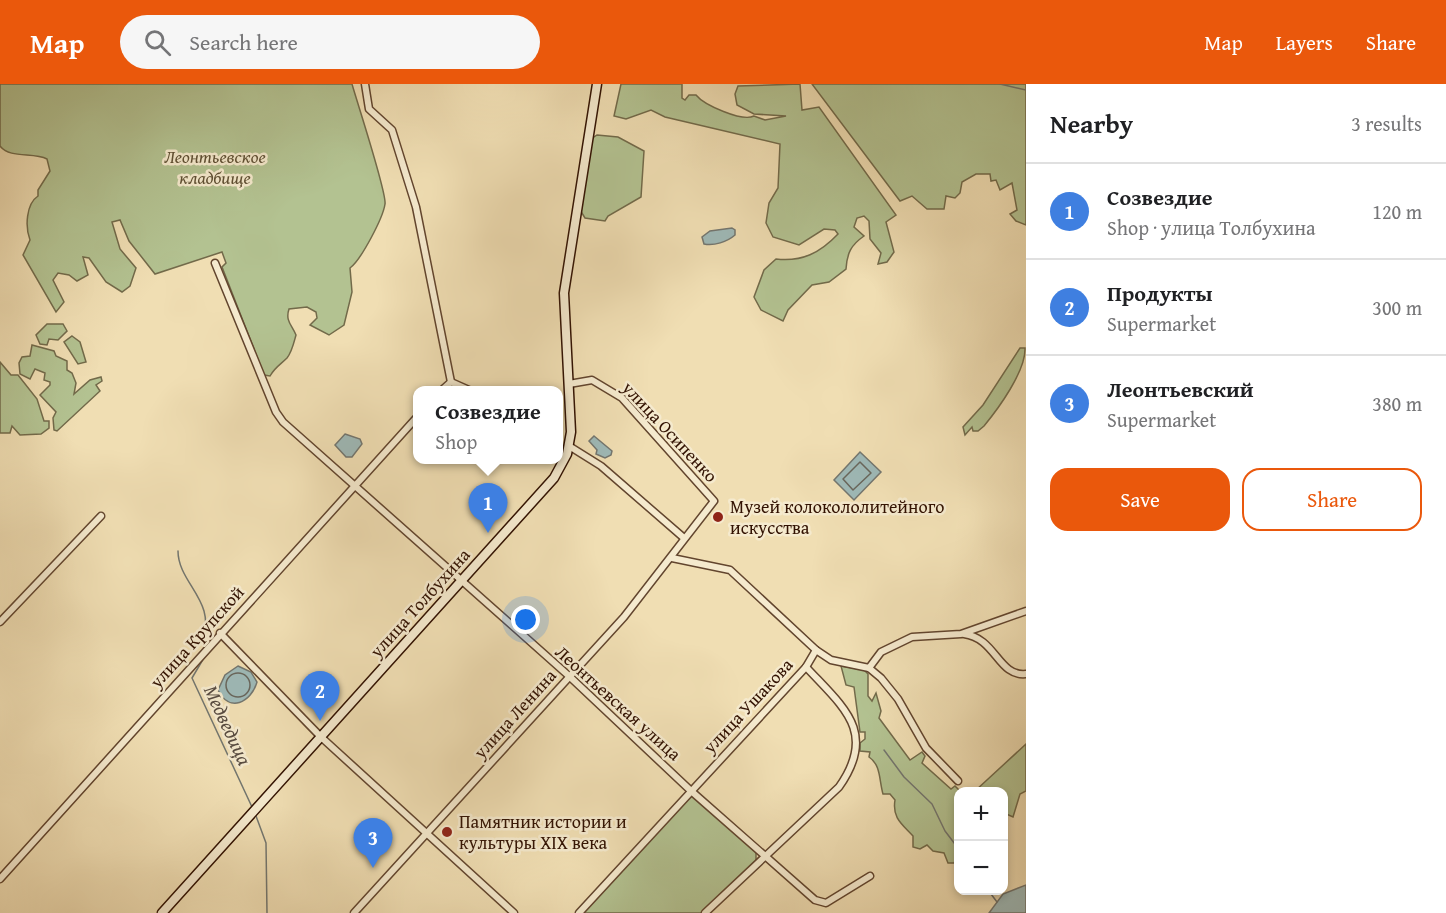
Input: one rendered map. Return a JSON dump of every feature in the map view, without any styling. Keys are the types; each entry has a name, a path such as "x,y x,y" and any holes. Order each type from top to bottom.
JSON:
{"main road":[{"name":"улица Толбухина","path":"563,456 569,446 569,384 564,293 597,84"},
{"name":"улица Толбухина","path":"162,913 554,478 559,464"}],"street":[{"path":"365,84 369,109 392,129 416,207 450,382"},
{"name":"Леонтьевская улица","path":"215,263 276,412 283,422 569,676 690,790 823,904 870,876"},
{"name":"улица Осипенко","path":"569,384 592,380 622,398 714,501"},
{"path":"446,386 450,382"},
{"path":"450,382 460,386"},
{"name":"улица Крупской","path":"0,879 220,633 357,486 413,421"},
{"path":"569,446 600,466 684,538"},
{"name":"улица Ленина","path":"354,913 624,617 714,501"},
{"path":"0,622 101,516"},
{"path":"672,558 730,570 816,650 831,660 869,668 893,692 926,748 958,781"},
{"path":"869,668 888,647 912,637 961,634 1026,611"},
{"path":"220,633 321,737 514,913"},
{"path":"961,634 984,640 1009,670 1026,674"},
{"name":"улица Ушакова","path":"579,913 690,790 806,667 816,650"},
{"path":"705,913 839,787 855,757 857,737 854,725 834,697 806,667"}],"green space":[{"name":"Леонтьевское кладбище","path":"0,84 352,84 377,166 385,204 371,238 360,257 350,268 352,292 344,325 329,335 310,325 317,318 316,312 307,307 289,309 288,320 296,335 292,350 270,376 264,375 222,267 226,263 222,252 155,274 129,241 120,220 112,222 120,249 136,268 130,286 122,292 106,282 89,258 83,257 88,275 77,281 69,275 58,273 53,280 64,302 56,312 23,255 30,240 27,229 29,210 50,171 47,159 10,153 0,146"},
{"path":"621,84 682,84 682,98 685,100 689,95 696,95 732,115 754,116 765,120 786,116 754,114 737,105 735,94 738,86 800,84 802,110 819,107 896,215 886,222 894,252 887,262 878,264 881,253 870,239 869,221 864,216 857,218 854,227 864,236 850,250 846,269 829,282 812,285 788,310 783,321 761,310 754,297 764,270 776,259 794,259 810,255 838,234 835,230 824,229 799,245 773,237 766,223 769,203 778,188 780,144 665,117 651,110 626,119 614,116"},
{"path":"812,84 1026,84 1026,225 1016,221 1010,214 1017,210 1012,183 1000,190 996,180 991,181 990,174 976,174 962,182 960,193 955,198 946,196 944,209 927,209 912,196 900,201"},
{"path":"597,135 618,137 644,151 641,197 608,216 605,221 585,218 580,210 591,139"},
{"path":"47,324 63,324 67,331 58,340 49,339 47,345 40,344 36,335"},
{"path":"72,336 80,342 86,362 78,364 64,342"},
{"path":"32,345 54,351 56,356 67,361 67,370 72,373 76,383 74,394 90,380 101,377 102,381 96,385 100,391 57,431 54,430 53,418 56,412 40,395 50,385 50,382 44,380 45,373 35,369 30,379 20,374 19,363 22,357 30,356"},
{"path":"1020,348 1025,348 1021,368 1003,400 984,426 978,431 973,431 972,427 965,435 963,427 983,405"},
{"path":"0,362 11,375 18,375 37,399 44,421 49,421 49,428 41,434 20,435 12,426 10,433 0,433"},
{"path":"841,666 864,670 868,674 868,696 872,701 876,693 881,711 879,718 910,760 922,752 925,756 922,763 951,789 955,786 956,787 954,787 954,863 948,863 944,853 933,851 927,845 920,849 913,847 913,836 896,816 895,800 890,794 883,794 878,769 869,757 870,752 860,751 860,743 865,739 865,732 860,732 854,687 846,685"},
{"path":"1026,744 1026,791 1020,794 1013,817 1008,815 1008,787 979,787"},
{"path":"690,794 756,852 756,861 701,913 582,913"}],"water":[{"path":"732,228 735,230 735,235 728,240 716,244 704,244 702,237 710,231"},
{"path":"345,434 360,439 362,444 352,457 346,457 335,445"},
{"path":"594,436 612,451 611,455 605,458 596,454 597,450 589,441"},
{"path":"860,452 881,472 854,500 834,480"},
{"path":"238,666 251,672 257,682 245,700 234,703 223,697 218,690 225,675"},
{"path":"1026,885 1026,913 989,913 1002,895 1008,895 1008,892"}],"waterway":[{"path":"1000,84 1026,90"},
{"name":"Медведица","path":"178,551 181,567 204,611 205,644"},
{"name":"Медведица","path":"205,656 192,678 252,807"},
{"path":"884,750 904,777 932,804 945,831 954,843"},
{"name":"Медведица","path":"256,816 266,843 267,913"},
{"path":"992,895 997,902"}],"place":[{"name":"Музей колокололитейного искусства","path":"718,517"},
{"name":"Созвездие","path":"488,533"},
{"name":"Продукты","path":"320,721"},
{"name":"Памятник истории и культуры XIX века","path":"447,832"},
{"name":"Леонтьевский","path":"373,868"}]}
